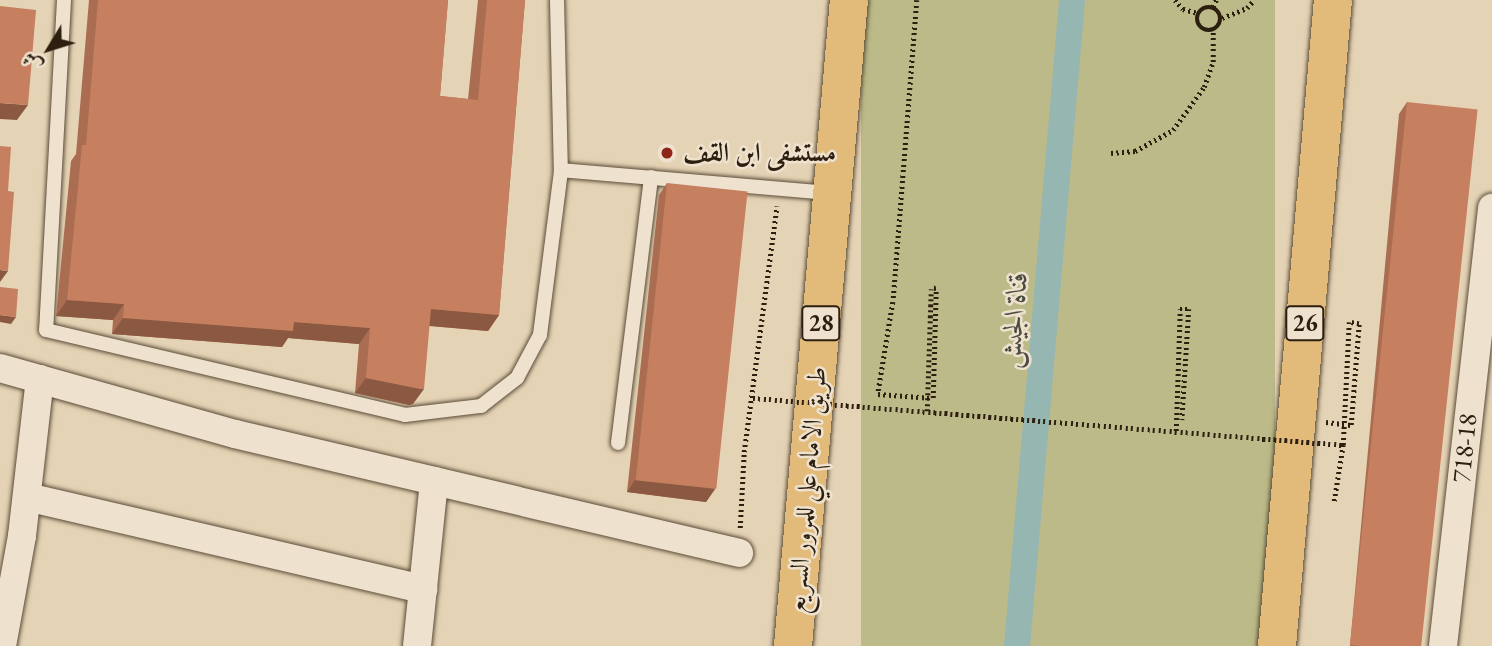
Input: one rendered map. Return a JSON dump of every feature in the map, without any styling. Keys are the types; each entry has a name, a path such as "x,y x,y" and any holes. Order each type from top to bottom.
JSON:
{"highway":[{"name":"طريق الامام علي للمرور السريع","path":"793,646 849,0"},
{"name":"26","path":"1277,646 1333,0"}],"street":[{"name":"718-18","path":"1443,646 1492,208"},
{"path":"0,368 235,434 739,553"},
{"path":"2,646 11,535 27,497 40,379"},
{"path":"417,646 434,481"},
{"path":"27,497 423,589"}],"lane":[{"path":"64,0 46,330 405,415 481,406 517,378 540,335 561,170 557,0"},
{"path":"561,170 832,193"},
{"path":"618,443 651,177"}],"path":[{"path":"917,0 893,302 878,394 933,398 936,288 931,289 927,411"},
{"path":"1175,0 1183,9 1198,13 1213,7 1216,0"},
{"path":"1111,153 1135,151 1156,142 1192,107 1213,62 1213,31 1222,18 1247,8 1254,0"},
{"path":"1213,7 1222,18"},
{"path":"1198,13 1201,28 1213,31"},
{"path":"739,553 744,452 779,188"},
{"path":"1176,431 1180,309 1189,309 1182,420"},
{"path":"1296,419 1351,425 1359,324 1349,322 1343,445 1334,501"},
{"path":"753,398 1343,445"}],"shaded area":[{"path":"861,0 1275,0 1275,646 861,646"}],"building":[{"path":"98,0 448,0 440,96 478,100 487,0 525,0 499,315 431,309 424,389 420,389 366,378 370,328 294,322 293,331 123,318 124,304 67,300 82,145 86,145"},
{"path":"0,6 36,10 28,105 0,103"},
{"path":"1407,102 1478,109 1421,646 1350,645"},
{"path":"0,146 11,147 8,191 14,192 8,271 0,270"},
{"path":"667,183 748,191 716,489 636,480"},
{"path":"0,287 18,289 16,317 0,315"}],"waterway":[{"name":"قناة الجيش","path":"1017,646 1072,0"}],"place":[{"name":"مستشفى ابن القف","path":"667,153"}]}
